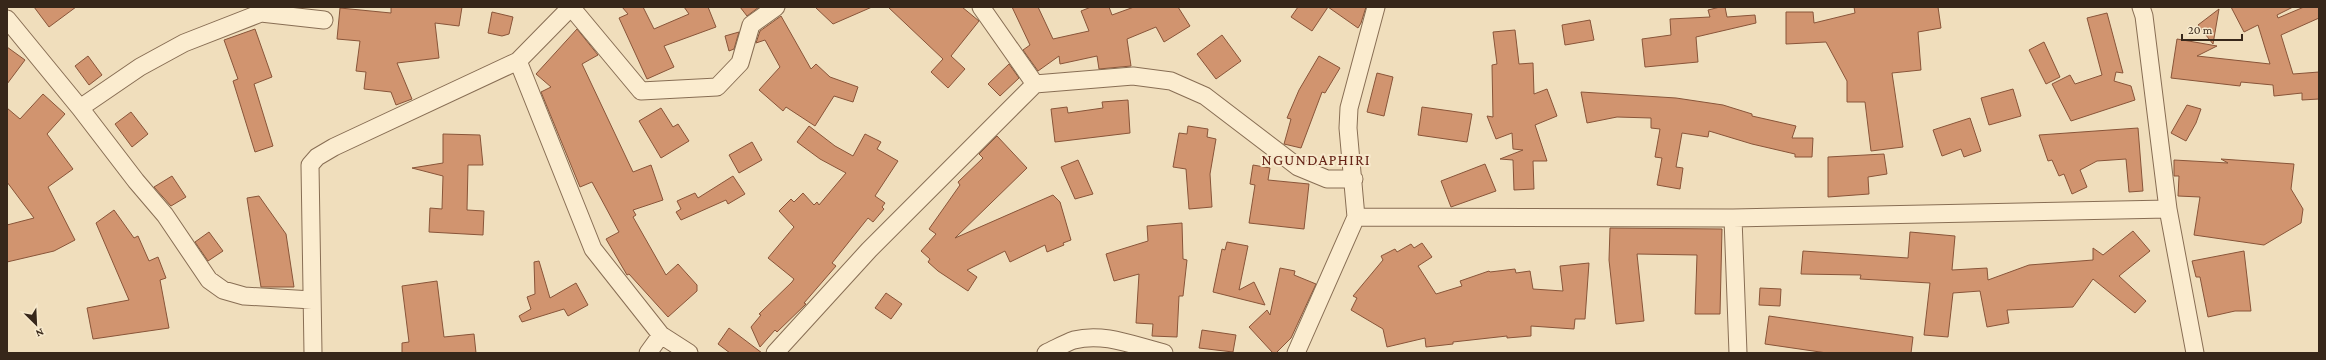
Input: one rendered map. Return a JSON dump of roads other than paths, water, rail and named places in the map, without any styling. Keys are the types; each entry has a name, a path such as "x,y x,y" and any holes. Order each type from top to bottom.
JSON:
{"street":[{"path":"313,353 309,178 310,165 317,158 334,146 518,61 571,7 641,91 717,87 740,63 751,25 776,7"},
{"path":"981,7 1035,84"},
{"path":"1296,353 1356,217 1354,179 1348,128 1349,108 1376,7"},
{"path":"2141,7 2144,16 2168,209 2195,353"},
{"path":"80,108 140,67 184,43 261,10 324,20"},
{"path":"7,19 80,108 136,181 165,215 209,280 223,290 244,296 312,300"},
{"path":"518,61 593,249 661,335 689,353"},
{"path":"775,353 869,250 1035,84 1134,76 1171,81 1205,96 1298,167 1327,179 1354,179"},
{"path":"1356,217 1733,218 2168,209"},
{"path":"1733,218 1738,353"},
{"path":"648,353 661,335"},
{"path":"1046,353 1074,340 1108,338 1164,353"}],"district":[{"name":"NGUNDAPHIRI","path":"1316,159"}]}
